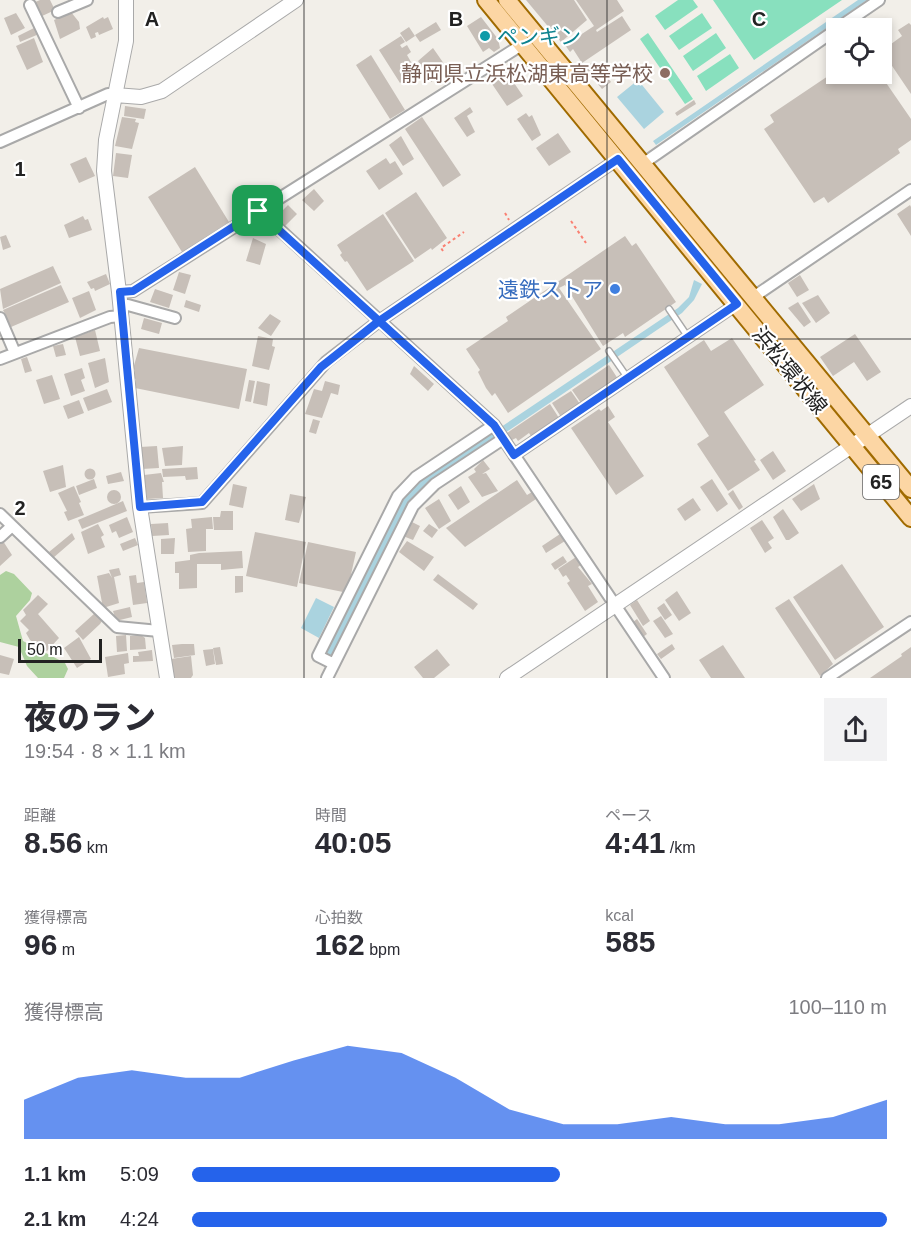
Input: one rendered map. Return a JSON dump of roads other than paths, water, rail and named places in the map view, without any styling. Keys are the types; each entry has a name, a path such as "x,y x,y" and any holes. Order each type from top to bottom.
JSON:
{"main road":[{"name":"浜松環状線","path":"486,0 618,159 867,436 911,489"},
{"name":"浜松環状線","path":"507,0 641,165 852,446 911,518"}],"street":[{"path":"57,12 87,0"},
{"path":"126,0 126,41 103,160 121,305 140,507 167,678"},
{"path":"0,142 108,94 141,97 162,91 296,0"},
{"path":"853,18 879,0"},
{"path":"30,5 79,108"},
{"path":"641,165 826,37"},
{"path":"0,359 110,317 133,291 523,44"},
{"path":"140,507 202,502 321,367 379,321 618,159"},
{"path":"514,455 911,190"},
{"path":"258,211 494,425 664,678"},
{"path":"121,305 175,318"},
{"path":"0,318 15,353"},
{"path":"507,678 911,406"},
{"path":"334,664 318,656 398,496 420,473 494,425"},
{"path":"327,678 413,506 435,484 503,440"},
{"path":"0,514 117,627 159,631"},
{"path":"0,537 12,526"},
{"path":"827,678 911,622"}],"lane":[{"path":"670,311 688,338"},
{"path":"610,352 628,379"}],"water":[{"path":"858,0 867,0 841,18 832,18"},
{"path":"826,22 826,28 656,145 653,141"},
{"path":"638,80 664,112 644,129 617,97"},
{"path":"694,280 702,284 694,300 682,313 505,433 501,427 678,308 689,297"},
{"path":"493,433 496,438 424,486 409,503 331,659 325,656 403,499 419,481"},
{"path":"316,598 334,607 319,638 301,628"}],"place":[{"name":"ペンギン","path":"485,36"},
{"name":"静岡県立浜松湖東高等学校","path":"665,73"},
{"name":"遠鉄ストア","path":"615,289"}]}
